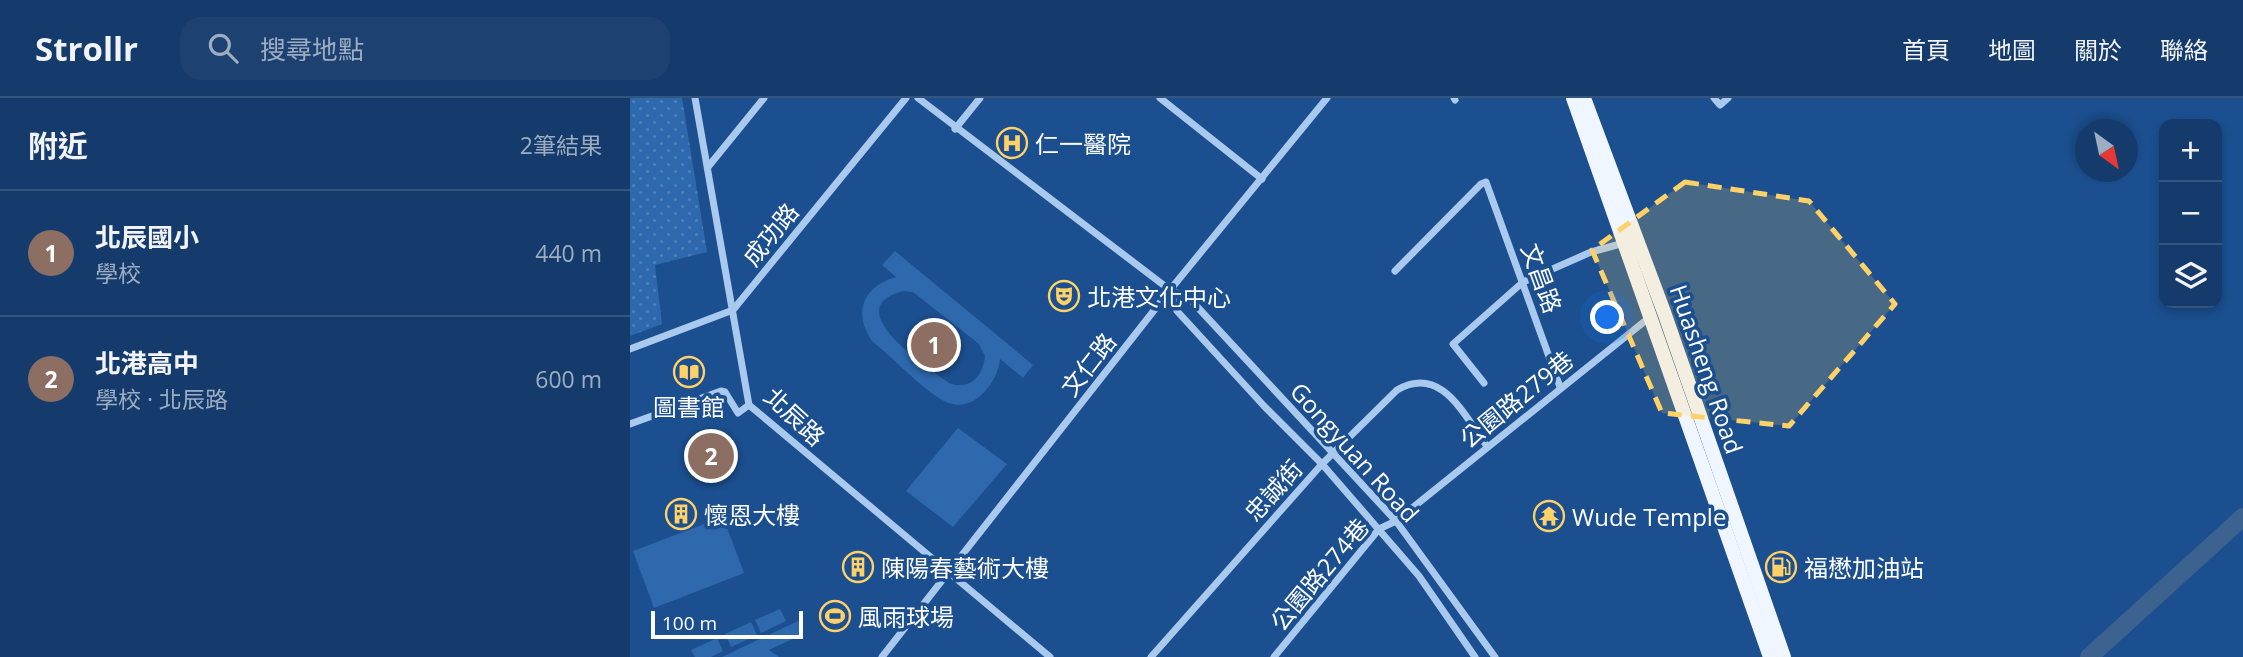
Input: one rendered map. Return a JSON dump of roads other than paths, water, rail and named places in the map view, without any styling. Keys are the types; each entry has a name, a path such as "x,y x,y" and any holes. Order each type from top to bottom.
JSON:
{"main road":[{"name":"Huasheng Road","path":"1583,101 1625,243 1658,314 1770,657"},
{"name":"Huasheng Road","path":"1583,101 1784,657"}],"street":[{"name":"北辰路","path":"695,98 749,405 1050,657"},
{"path":"708,167 764,98"},
{"name":"成功路","path":"733,310 906,98"},
{"name":"Gongyuan Road","path":"918,98 955,129 1170,290 1189,298 1396,521 1495,657"},
{"path":"955,129 980,98"},
{"path":"1160,98 1262,179"},
{"name":"文仁路","path":"882,657 1170,290 1327,98"},
{"path":"1714,98 1720,105 1728,98"},
{"name":"文昌路","path":"1395,271 1480,184 1486,182 1560,387"},
{"path":"1484,383 1453,344 1523,282 1591,252 1625,243"},
{"name":"Gongyuan Road","path":"1170,290 1177,311 1264,406 1322,464 1419,576 1475,657"},
{"path":"630,349 733,310"},
{"name":"公園路279巷","path":"1396,521 1560,387 1658,314"},
{"name":"忠誠街","path":"1150,657 1332,453 1397,390 1411,382 1428,382 1442,388 1487,446"},
{"path":"630,424 721,391 725,392 733,410 738,413 749,405"},
{"name":"公園路274巷","path":"1274,657 1379,529 1396,521"}],"waterway":[{"path":"2089,657 2243,517"}],"place":[{"name":"仁一醫院","path":"1012,143"},
{"name":"北港文化中心","path":"1064,296"},
{"name":"北辰國小","path":"934,345"},
{"name":"圖書館","path":"689,372"},
{"name":"北港高中","path":"711,456"},
{"name":"懷恩大樓","path":"681,514"},
{"name":"Wude Temple","path":"1549,516"},
{"name":"陳陽春藝術大樓","path":"858,567"},
{"name":"福懋加油站","path":"1781,567"},
{"name":"風雨球場","path":"835,616"}]}
